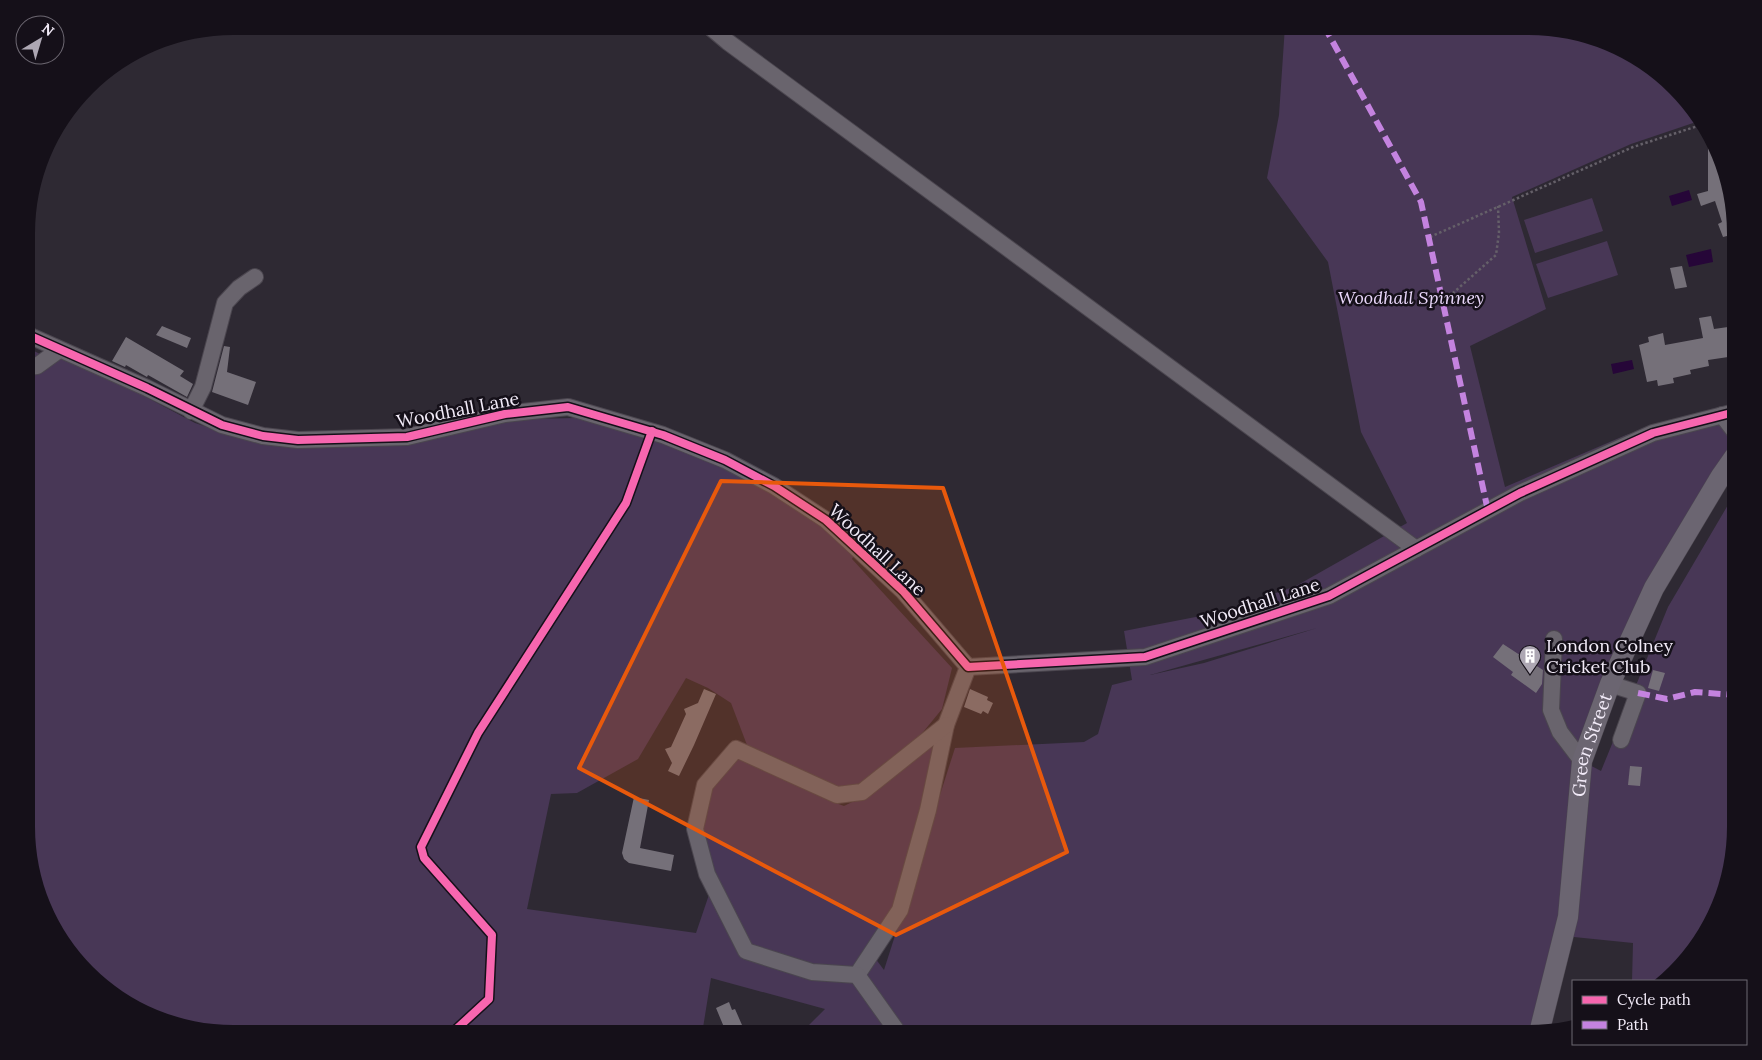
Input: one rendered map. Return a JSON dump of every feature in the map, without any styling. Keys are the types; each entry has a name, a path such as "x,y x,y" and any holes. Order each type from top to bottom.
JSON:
{"main road":[{"name":"Green Street","path":"1541,1025 1568,917 1582,761 1610,684 1654,588 1727,467"}],"street":[{"path":"720,35 1416,550"},
{"path":"191,411 203,387 225,303 239,288 255,277"},
{"name":"Woodhall Lane","path":"35,338 147,388 222,425 263,436 298,440 407,437 505,414 568,407 663,435 724,460 774,486 826,520 903,591 968,666 1145,657 1329,596 1520,493 1653,433 1727,414"},
{"path":"35,366 60,350"},
{"path":"1554,639 1551,710 1560,732 1582,761"},
{"path":"857,975 900,910 928,810 946,725 968,666"},
{"path":"1610,684 1638,693 1621,740"},
{"path":"857,975 812,972 746,951 707,874 695,829 705,786 736,749 837,796 862,792 890,772 946,725"},
{"path":"857,975 893,1025"}],"path":[{"path":"1430,237 1633,147 1696,127"},
{"path":"1443,296 1452,293 1496,255 1499,233 1498,206"}],"highlighted area":[{"path":"721,481 943,488 1067,852 896,935 579,768"}],"green space":[{"name":"Woodhall Spinney","path":"1284,35 1542,35 1568,39 1605,50 1639,68 1660,84 1678,102 1694,123 1631,144 1512,197 1546,309 1470,346 1505,487 1626,435 1656,426 1719,420 1727,428 1727,454 1691,511 1605,684 1563,913 1535,1025 809,1025 825,1009 711,978 703,1025 220,1025 182,1018 145,1005 123,992 102,976 84,958 68,937 50,903 39,866 35,840 35,352 56,362 61,359 127,387 195,423 250,441 304,447 524,419 576,418 694,453 769,488 816,518 855,553 852,559 952,668 942,709 910,748 862,786 834,789 747,745 731,703 708,688 686,678 638,759 577,793 551,794 527,909 696,933 715,877 702,832 711,788 739,754 825,799 844,806 877,790 941,734 891,914 869,950 884,970 955,748 1084,742 1098,734 1112,685 1132,680 1124,631 1221,612 1296,586 1407,523 1361,432 1328,262 1267,178 1279,115","holes":["1317,628 1204,663 1150,675"]},
{"path":"1592,198 1603,231 1535,253 1524,220"},
{"path":"1607,241 1618,275 1548,298 1536,264"},
{"path":"1727,507 1727,840 1723,866 1707,915 1686,948 1655,980 1632,980 1633,943 1564,936 1582,761 1601,771 1668,607"}],"shaded area":[{"path":"1689,190 1692,200 1672,206 1669,196"},
{"path":"1711,249 1713,262 1689,267 1686,255"},
{"path":"1632,360 1634,369 1613,374 1611,364"}],"building":[{"path":"1708,147 1723,194 1727,220 1727,236 1723,237 1718,224 1722,222 1715,201 1701,206 1697,194 1708,191"},
{"path":"1682,266 1687,287 1675,289 1670,268"},
{"path":"1711,316 1714,329 1727,327 1727,357 1708,360 1709,366 1690,370 1691,374 1673,378 1674,383 1658,386 1657,380 1647,382 1639,345 1649,342 1648,337 1663,333 1665,345 1703,338 1699,318"},
{"path":"162,326 191,338 187,348 156,335"},
{"path":"126,337 184,371 180,376 193,384 187,397 148,375 147,377 126,365 125,367 112,361"},
{"path":"224,346 230,347 227,372 256,382 248,405 212,392"},
{"path":"1503,644 1543,670 1542,684 1536,693 1511,675 1513,672 1493,657"},
{"path":"1653,670 1665,673 1659,691 1648,688"},
{"path":"704,689 716,694 679,776 668,771 672,763 665,749 671,747 686,714 684,709 698,703"},
{"path":"970,689 988,697 987,700 993,703 988,714 983,711 981,714 964,707"},
{"path":"1630,766 1642,767 1640,786 1628,785"},
{"path":"634,797 649,800 640,848 674,855 671,871 629,863 624,859 622,853"},
{"path":"729,1002 732,1010 735,1009 742,1025 723,1025 716,1008"}],"marked path":[{"path":"1329,35 1421,202 1488,511"},
{"path":"1638,693 1667,699 1695,692 1727,694"}],"cycle path":[{"path":"35,338 147,388 222,425 263,436 298,440 407,437 505,414 568,407 663,435 725,460 774,486 826,520 903,591 968,667 1145,657 1329,596 1520,493 1653,433 1727,414"},
{"path":"461,1025 489,999 492,935 424,858 421,847 478,733 626,503 652,431"}],"place":[{"name":"London Colney Cricket Club","path":"1530,675"}]}
